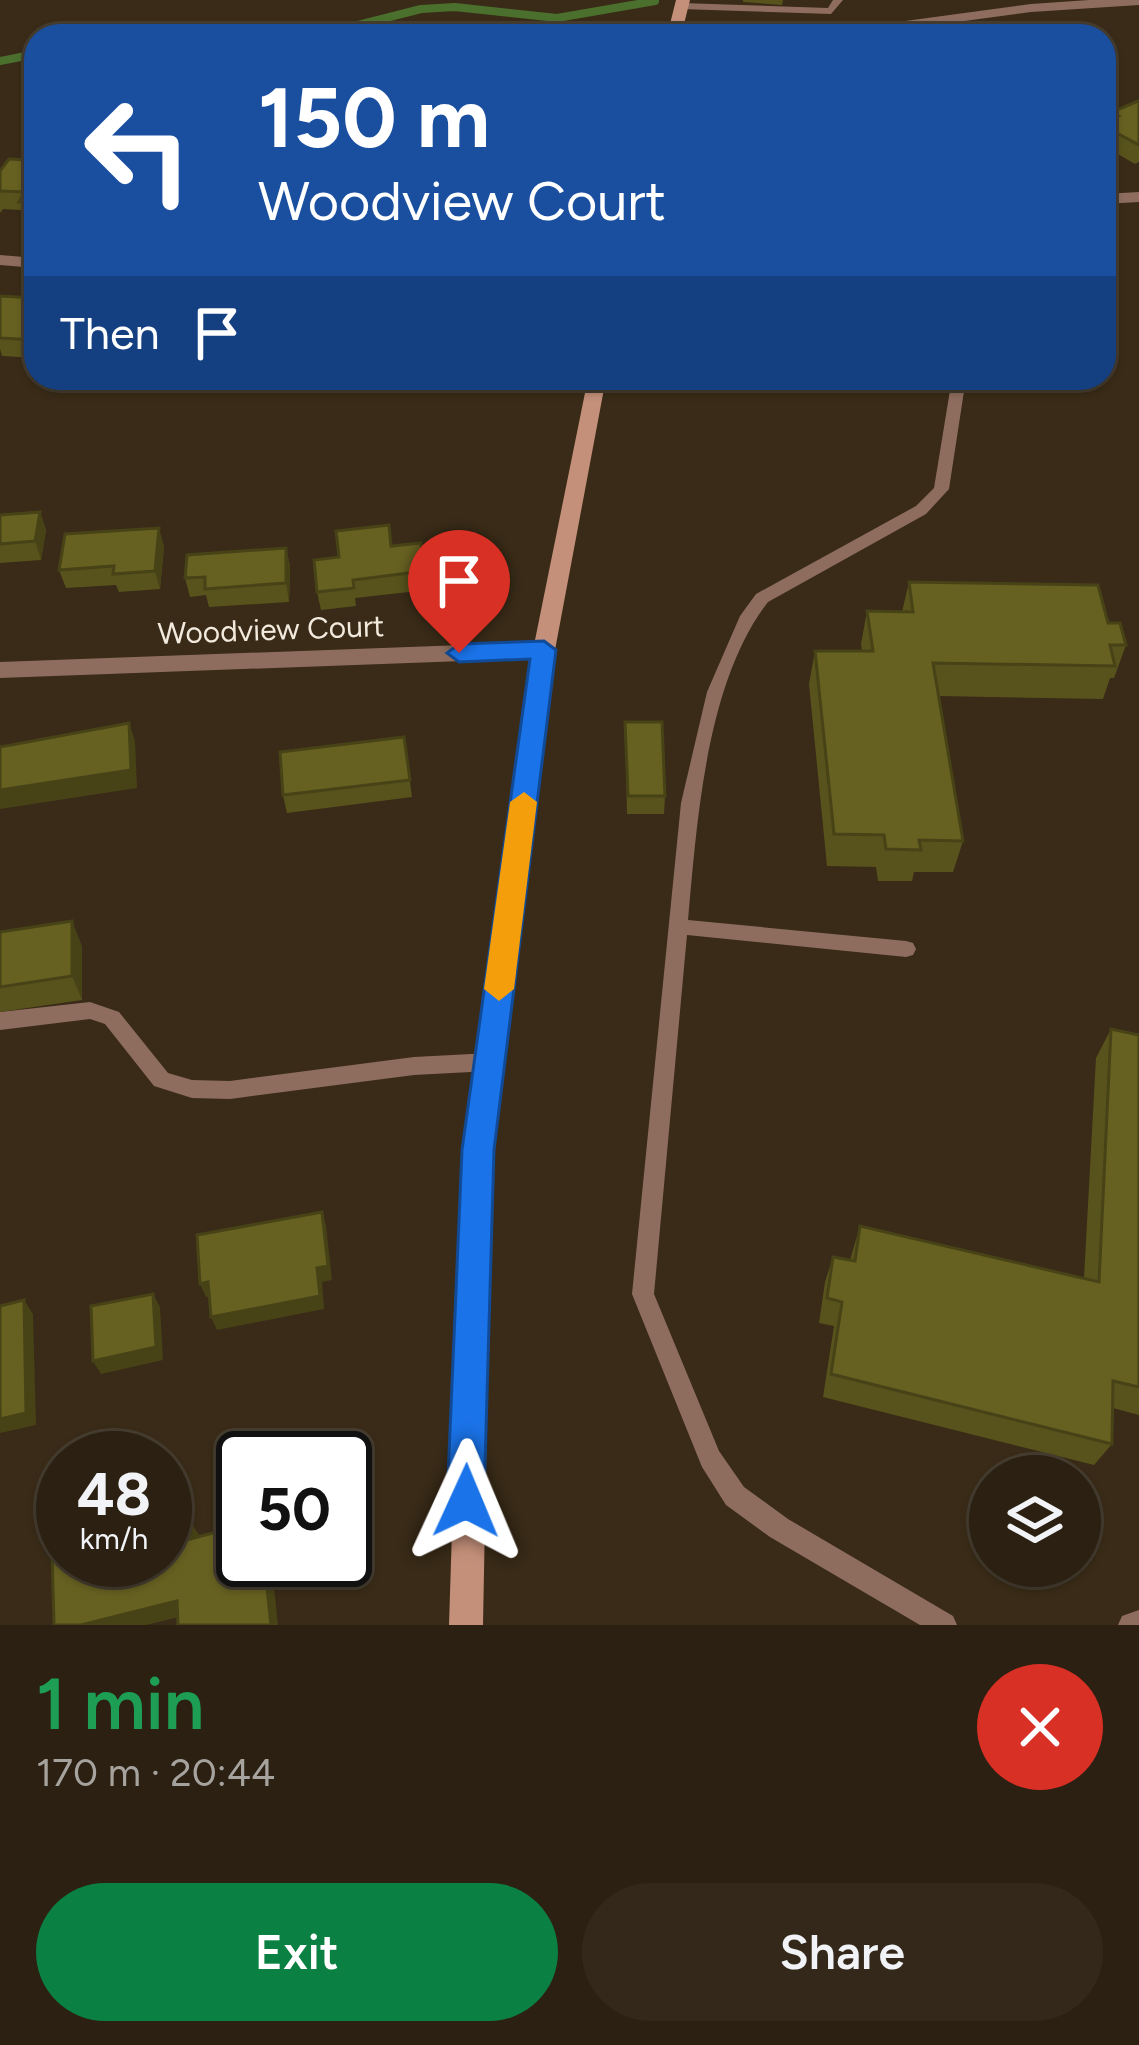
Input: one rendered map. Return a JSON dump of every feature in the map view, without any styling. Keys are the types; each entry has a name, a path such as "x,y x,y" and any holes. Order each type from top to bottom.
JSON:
{"main road":[{"path":"466,1625 478,1150 544,650 595,390"}],"street":[{"path":"931,24 1139,2"},
{"name":"Woodview Court","path":"0,670 544,650"}],"lane":[{"path":"682,3 835,5"},
{"path":"944,1625 735,1496 710,1459 643,1294 682,927 690,802 715,692 748,616 762,598 921,510 941,488 956,390"},
{"path":"682,927 906,949"},
{"path":"0,1021 90,1010 112,1018 161,1080 192,1089 230,1090 414,1066 490,1062"}],"building":[{"path":"1139,101 1139,145 1116,133 1116,111"},
{"path":"9,159 24,160 24,192 0,191 0,171"},
{"path":"0,296 24,297 24,339 0,338"},
{"path":"40,512 35,541 0,544 0,515"},
{"path":"389,525 391,546 421,543 425,571 353,580 354,588 317,592 314,560 339,557 336,531"},
{"path":"159,528 155,571 113,574 114,566 59,570 65,534"},
{"path":"286,548 286,583 205,589 205,577 185,578 187,555"},
{"path":"909,582 1098,585 1108,623 1120,623 1126,645 1110,645 1115,666 933,663 963,841 919,840 921,850 886,849 884,835 834,834 815,651 873,651 867,611 913,612"},
{"path":"625,722 662,722 665,796 628,796"},
{"path":"129,723 131,770 0,790 0,747"},
{"path":"404,737 410,780 283,795 280,752"},
{"path":"72,921 72,976 0,987 0,932"},
{"path":"1111,1029 1139,1035 1139,1387 1113,1381 1112,1444 831,1374 842,1302 827,1298 833,1257 855,1261 860,1226 1099,1282"},
{"path":"322,1212 328,1266 317,1268 320,1296 211,1317 208,1282 200,1284 197,1235"},
{"path":"153,1294 156,1347 93,1361 91,1306"},
{"path":"24,1300 26,1413 0,1419 0,1306"},
{"path":"216,1532 216,1587 267,1587 271,1625 178,1625 177,1601 81,1625 54,1625 53,1587 192,1587 192,1538"}],"waterway":[{"path":"362,24 421,9 455,7 557,18 655,1"},
{"path":"0,61 24,56"}],"slow traffic":[{"path":"499,989 524,802"}],"route":[{"path":"459,653 544,650 478,1150 466,1501"}]}
